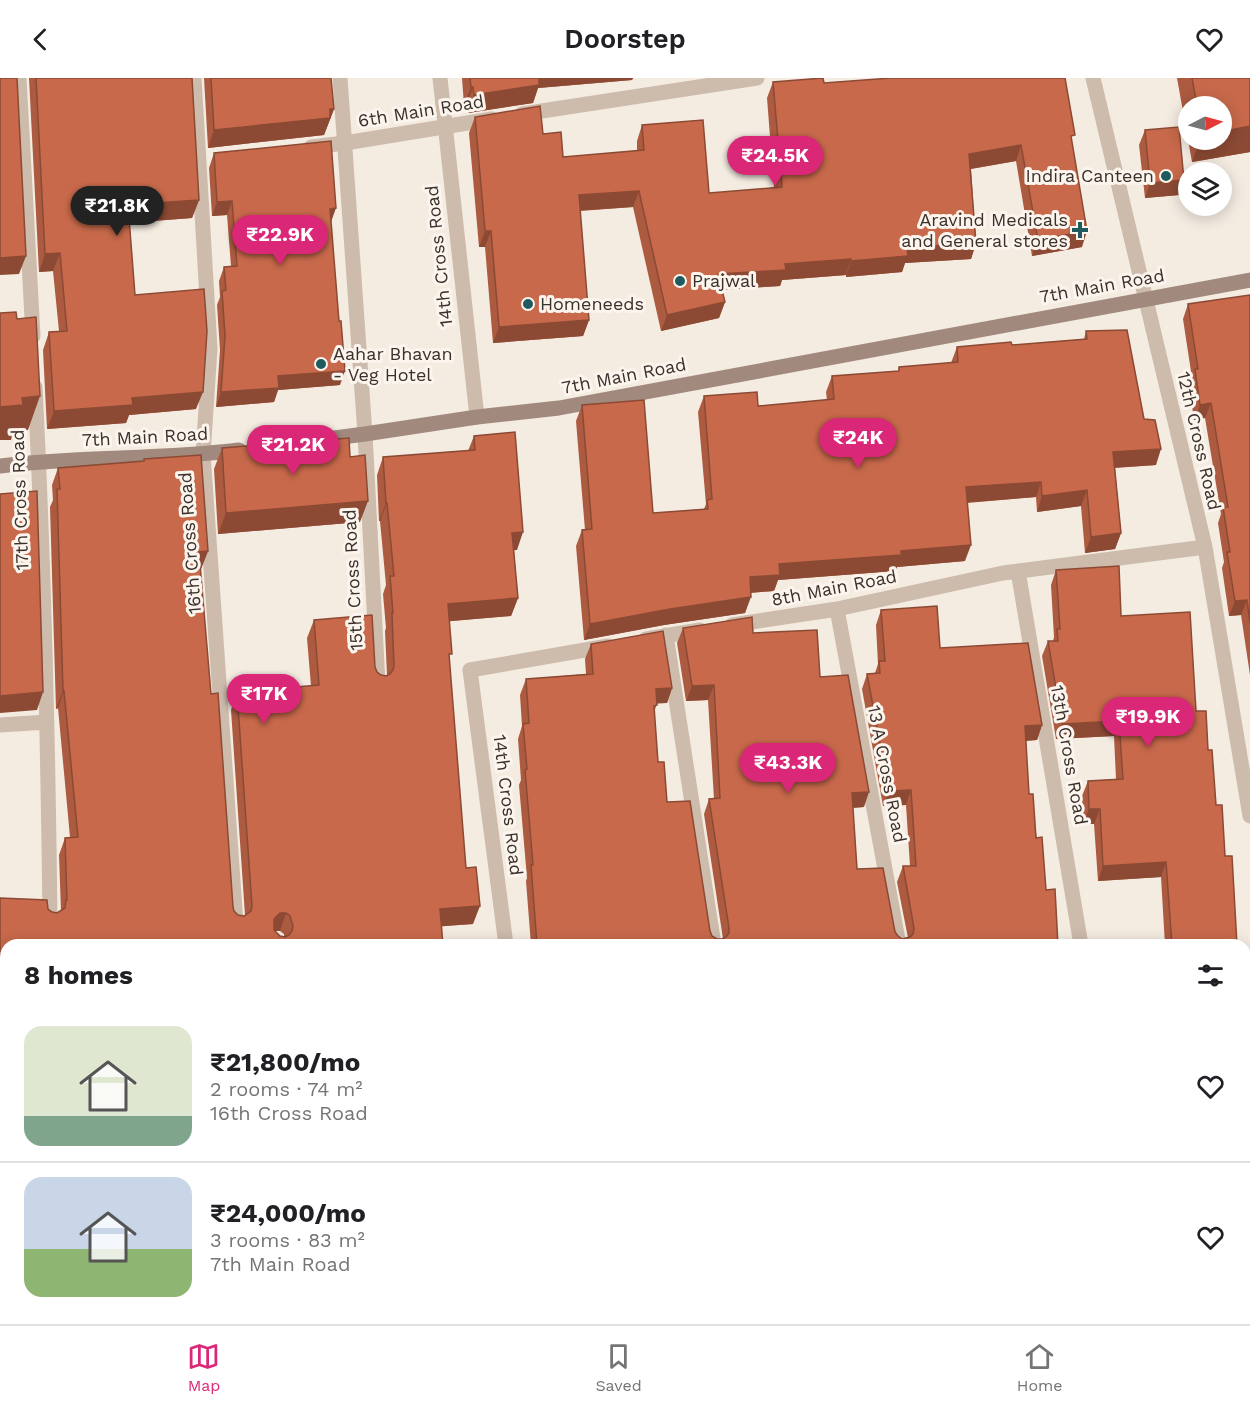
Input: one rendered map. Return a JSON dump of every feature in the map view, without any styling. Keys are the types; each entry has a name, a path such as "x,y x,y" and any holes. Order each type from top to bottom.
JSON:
{"street":[{"path":"20,78 33,353"},
{"name":"16th Cross Road","path":"194,78 204,158 210,349 203,454 236,924"},
{"name":"15th Cross Road","path":"340,78 365,435 378,684"},
{"name":"14th Cross Road","path":"440,78 477,417"},
{"name":"6th Main Road","path":"300,148 345,143 507,116 659,85 757,78"},
{"name":"12th Cross Road","path":"1093,78 1205,547 1250,816"},
{"name":"7th Main Road","path":"284,444 559,408 1250,280"},
{"name":"17th Cross Road","path":"35,377 47,722 50,921"},
{"name":"7th Main Road","path":"0,466 39,461 203,454 249,449"},
{"name":"8th Main Road","path":"470,670 666,635 837,609 1003,573 1205,547"},
{"name":"13th Cross Road","path":"1018,571 1080,939"},
{"name":"13 A Cross Road","path":"837,609 898,939"},
{"path":"666,635 713,939"},
{"name":"14th Cross Road","path":"470,670 505,939"},
{"path":"0,725 47,722"}],"building":[{"path":"0,78 17,78 26,256 0,258"},
{"path":"36,78 192,78 199,200 128,205 135,295 204,289 207,331 203,392 132,398 133,405 54,411 49,332 67,331 60,253 45,254"},
{"path":"211,78 331,78 334,109 330,109 330,118 214,130"},
{"path":"470,78 539,78 539,85 474,95"},
{"path":"823,78 824,83 891,78 1065,78 1075,135 1071,136 1087,231 1038,240 1021,145 969,154 976,243 907,248 908,256 785,264 786,270 718,274 725,302 667,315 639,191 579,195 589,320 499,327 491,231 485,231 475,117 540,106 543,134 561,132 563,157 644,150 642,125 703,120 709,193 782,187 773,82"},
{"path":"1192,78 1250,78 1250,126 1232,130 1232,96 1195,96"},
{"path":"1178,127 1178,150 1181,150 1182,162 1178,162 1178,181 1150,183 1145,130"},
{"path":"331,141 336,208 330,209 345,371 278,376 279,388 221,392 225,336 222,291 226,290 224,267 237,266 232,201 217,202 214,153"},
{"path":"1250,295 1250,623 1247,600 1235,601 1223,507 1228,507 1211,403 1200,405 1195,369 1198,369 1188,304"},
{"path":"16,312 17,319 36,317 40,396 22,398 23,405 0,407 0,313"},
{"path":"1127,330 1144,419 1155,420 1161,449 1113,452 1121,533 1091,537 1087,490 1042,496 1041,482 966,487 971,545 901,551 901,555 779,564 780,575 750,577 751,597 590,624 582,530 592,529 582,405 644,400 653,513 708,509 707,500 712,499 704,396 757,392 758,406 834,399 832,376 899,371 899,367 958,362 957,347 1087,339 1086,331"},
{"path":"515,432 523,532 512,533 518,598 448,604 452,654 449,654 466,868 476,867 480,906 440,909 442,939 0,939 0,898 47,900 48,909 57,913 65,908 67,900 65,838 78,837 63,691 58,468 201,455 208,551 199,552 211,694 218,693 233,907 238,915 244,916 251,911 252,906 237,692 319,685 314,620 372,615 375,667 381,675 390,674 394,666 390,576 394,576 383,457 475,450 474,436","holes":["280,913 290,916 292,931 285,937 280,936 274,930 274,919"]},
{"path":"349,438 350,457 365,455 368,501 226,513 222,448"},
{"path":"37,491 43,692 0,696 0,494"},
{"path":"1119,566 1121,616 1190,612 1196,711 1206,711 1208,750 1212,750 1216,805 1222,805 1225,856 1232,856 1237,939 1172,939 1166,862 1103,866 1100,809 1089,809 1088,781 1123,779 1119,721 1062,724 1048,641 1058,641 1057,629 1060,629 1056,570"},
{"path":"937,606 940,648 1028,643 1042,725 1025,726 1029,794 1033,794 1036,838 1042,837 1046,890 1055,889 1058,939 902,939 910,937 914,928 903,866 916,866 911,790 889,791 867,674 880,673 879,661 885,661 881,610"},
{"path":"752,617 753,633 817,630 820,677 848,675 869,792 852,793 857,869 883,868 895,932 902,939 722,939 729,933 729,928 709,799 720,798 714,685 692,686 683,628"},
{"path":"663,631 672,688 656,689 657,705 654,706 658,762 664,762 667,802 690,801 712,936 717,939 537,939 523,724 529,723 526,679 593,674 591,644"}],"place":[{"name":"Indira Canteen","path":"1166,176"},
{"name":"Aravind Medicals and General stores","path":"1080,230"},
{"name":"Prajwal","path":"680,281"},
{"name":"Homeneeds","path":"528,304"},
{"name":"Aahar Bhavan - Veg Hotel","path":"321,364"}]}
